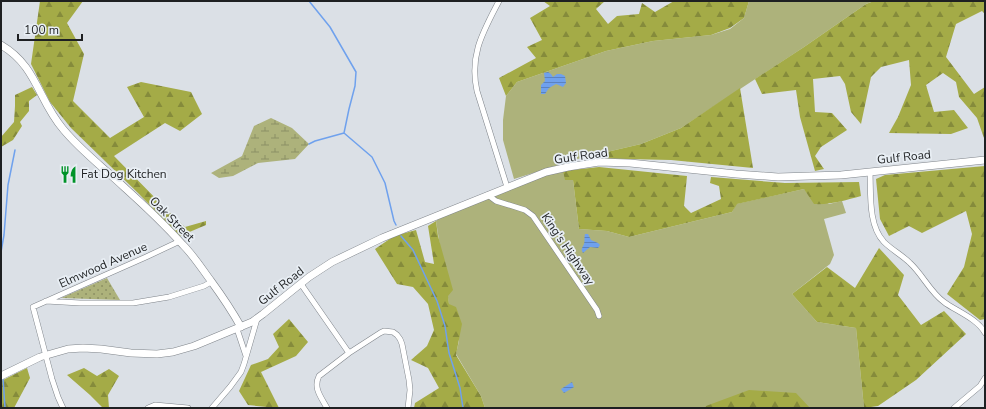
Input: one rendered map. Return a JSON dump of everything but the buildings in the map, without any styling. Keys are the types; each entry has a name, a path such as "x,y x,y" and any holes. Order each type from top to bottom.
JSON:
{"street":[{"path":"499,1 478,46 474,66 474,76 477,91 507,188"},
{"name":"Oak Street","path":"1,45 25,64 54,117 72,140 123,186 190,252 227,303 240,327"},
{"name":"Gulf Road","path":"1,376 46,355 68,349 101,349 131,353 157,354 173,352 205,342 257,319 301,284 332,262 349,253 382,238 546,172 568,167 599,162 630,163 778,177 827,176 985,160"},
{"path":"870,172 873,220 877,231 884,242 910,263 930,290 944,302 983,326 985,333"},
{"name":"King's Highway","path":"488,195 496,201 525,210 533,216 597,310 599,316"},
{"name":"Elmwood Avenue","path":"46,355 33,307 180,241"},
{"path":"46,301 80,304 133,304 169,297 204,286 211,282"},
{"path":"301,284 349,353"},
{"path":"212,408 239,375 244,364 257,319"},
{"path":"240,327 246,357"},
{"path":"327,408 317,390 316,381 319,376 349,353 384,331 393,332 397,335 402,344 410,380 408,408"},
{"path":"46,355 52,378 63,408"},
{"path":"954,408 980,386 985,378"},
{"path":"148,408 155,405 188,408"}],"green space":[{"path":"40,1 83,1 67,23 84,54 73,101 110,138 144,117 127,87 141,82 191,92 202,114 180,131 165,123 114,156 185,227 206,221 206,225 180,236 71,128 50,102 31,64"},
{"path":"543,1 605,1 596,9 608,24 617,16 639,14 642,3 655,12 674,1 749,1 744,18 730,28 711,35 653,41 606,51 517,82 506,96 499,78 536,58 527,47 542,40 530,18 550,6"},
{"path":"749,1 874,1 866,4 681,128 641,144 581,158 514,179 503,140 503,120 506,96 517,82 606,51 653,41 711,35 730,29 744,18"},
{"path":"874,1 985,1 985,14 982,11 956,24 946,57 974,94 985,87 985,141 977,118 959,97 956,82 943,73 926,85 934,112 954,110 968,128 951,134 889,133 898,117 911,85 909,60 881,67 871,77 861,124 851,112 845,84 840,76 813,79 815,112 832,113 847,130 821,147 815,156 824,169 815,171 800,117 796,90 762,94 755,79 866,4"},
{"path":"32,87 37,95 29,101 29,111 20,122 22,126 13,140 1,147 1,137 14,122 15,95"},
{"path":"740,88 753,168 671,160 581,158 641,144 681,128"},
{"path":"271,118 292,128 309,144 295,159 258,163 233,176 219,178 211,173 242,156 254,126"},
{"path":"985,166 985,319 980,320 947,294 964,267 972,234 966,211 922,233 909,226 889,236 880,219 876,179 885,175"},
{"path":"599,167 687,176 684,206 691,213 721,199 719,186 710,183 711,177 785,183 859,182 861,196 844,201 814,204 804,189 737,204 732,212 629,237 607,231 579,229 573,180 565,180 563,171"},
{"path":"563,171 573,180 579,229 607,231 629,237 732,212 736,204 804,189 829,204 842,201 846,213 824,219 834,255 830,264 792,294 817,322 856,328 864,408 485,408 481,396 456,354 459,341 449,304 436,221 442,216 533,179"},
{"path":"436,221 438,236 453,290 448,296 449,304 456,307 462,324 456,355 481,396 485,408 414,408 415,403 439,388 428,368 411,360 427,346 434,330 428,304 413,287 397,284 375,249 394,236 416,230 425,262 434,264 428,226"},
{"path":"879,248 904,275 898,295 921,325 944,311 966,334 916,380 878,406 864,408 856,328 817,322 792,294 827,267 855,288"},
{"path":"107,278 120,300 61,298"},
{"path":"289,319 308,342 296,356 261,372 279,408 248,405 239,391 251,365 268,359 279,347 273,334"},
{"path":"27,368 30,378 14,408 1,408 1,381"},
{"path":"84,368 97,376 109,369 119,376 108,395 109,408 103,408 67,375"},
{"path":"749,390 796,393 810,408 705,408 706,406"}],"water":[{"path":"548,72 553,77 557,74 565,76 566,83 563,87 556,84 549,88 545,94 541,94 541,85 545,81 544,73"},
{"path":"585,234 588,234 591,240 600,245 598,248 590,247 583,253 582,249"},
{"path":"572,382 574,387 564,393 561,389"}],"waterway":[{"path":"309,1 330,27 356,72 355,86 344,133"},
{"path":"344,133 372,157 385,183 396,225"},
{"path":"309,144 344,133"},
{"path":"1,252 4,235 8,185 15,150"},
{"path":"401,236 413,250 437,301 445,326 449,353 460,388 463,408"},
{"path":"3,378 5,408"}],"place":[{"name":"Fat Dog Kitchen","path":"68,174"}]}
